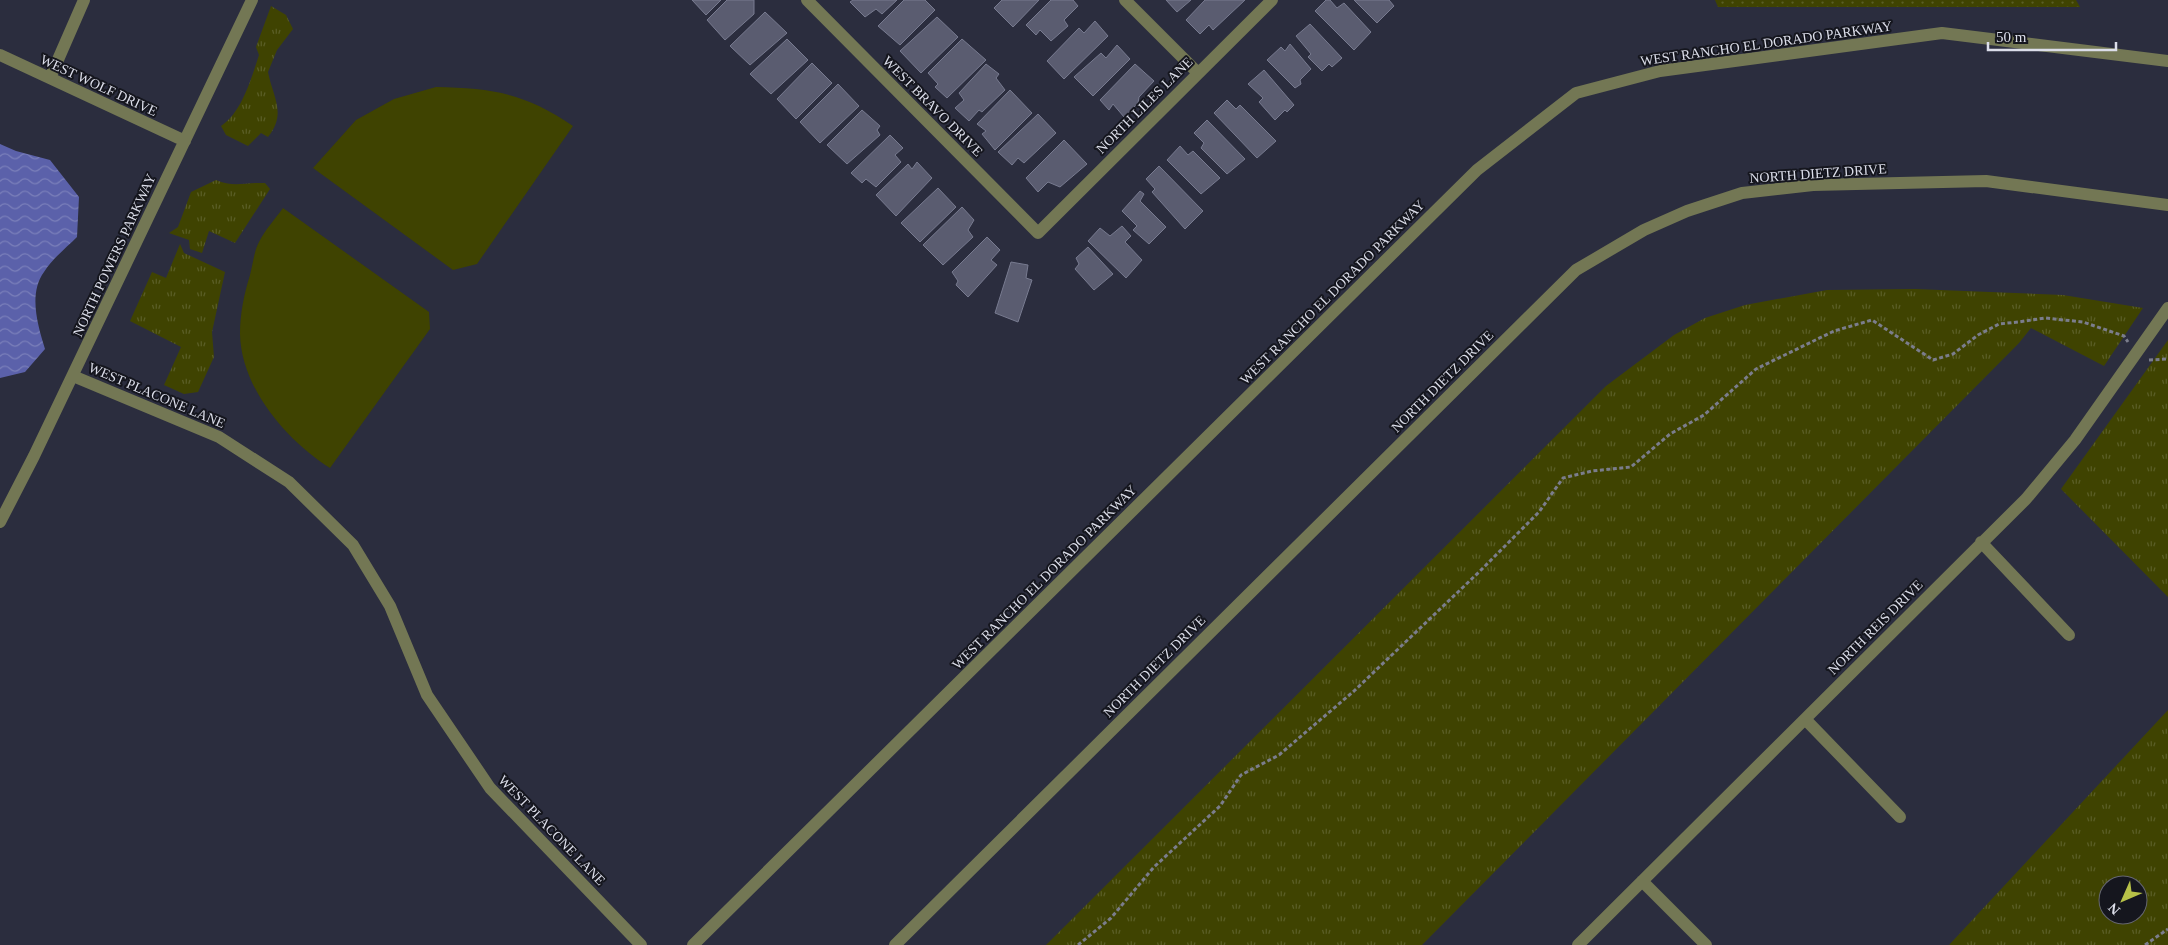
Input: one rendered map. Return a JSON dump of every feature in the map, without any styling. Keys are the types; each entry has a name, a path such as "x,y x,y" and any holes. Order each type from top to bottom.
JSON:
{"street":[{"path":"50,78 84,0"},
{"name":"NORTH POWERS PARKWAY","path":"0,522 73,376 252,0"},
{"name":"WEST BRAVO DRIVE","path":"807,0 1038,233"},
{"path":"1126,0 1198,73"},
{"name":"NORTH LILES LANE","path":"1038,233 1272,0"},
{"name":"WEST RANCHO EL DORADO PARKWAY","path":"693,945 1477,170 1576,93 1660,71 1942,33 2168,61"},
{"name":"WEST WOLF DRIVE","path":"0,55 185,141"},
{"name":"NORTH DIETZ DRIVE","path":"895,945 1576,270 1618,245 1644,230 1687,211 1742,193 1814,185 1986,181 2168,206"},
{"name":"NORTH REIS DRIVE","path":"1578,945 2026,499 2075,440 2168,308"},
{"name":"WEST PLACONE LANE","path":"73,376 219,437 290,482 352,545 390,606 426,695 490,788 641,945"},
{"path":"1981,542 2069,635"},
{"path":"1805,719 1900,817"},
{"path":"1642,880 1706,945"}],"path":[{"path":"1078,945 1111,918 1154,867 1220,806 1241,775 1279,755 1354,691 1480,572 1539,512 1563,478 1592,471 1631,467 1670,434 1704,415 1756,369 1834,331 1872,320 1933,360 1953,354 1978,335 1999,324 2045,318 2084,322 2124,336 2128,343"},
{"path":"2149,360 2168,359"},
{"path":"2145,945 2168,928"}],"green space":[{"path":"1715,0 2076,0 2080,7 1718,7"},
{"path":"271,6 286,15 293,29 277,50 268,72 278,113 274,128 268,137 261,133 248,146 226,135 221,126 235,112 245,94 259,55 256,47"},
{"path":"436,87 474,89 508,94 539,106 573,126 477,264 453,270 313,168 356,120 394,99"},
{"path":"216,180 228,184 265,183 270,189 235,243 209,231 202,253 190,249 189,240 169,233 178,227 191,192"},
{"path":"283,208 429,312 430,329 330,468 298,443 269,411 248,374 242,354 240,334 242,312 255,253 261,238"},
{"path":"180,244 184,253 225,272 212,332 214,357 198,392 184,394 164,385 181,347 130,321 152,272 166,278"},
{"path":"1915,289 2063,295 2143,308 2104,366 2031,328 2019,343 1422,945 1046,945 1606,386 1674,335 1705,318 1745,305 1827,290"},
{"path":"2168,340 2168,597 2061,489"},
{"path":"2168,710 2168,945 1949,945"}],"water":[{"path":"0,144 16,151 50,160 79,197 77,237 47,267 36,290 37,320 45,349 25,372 0,378"}],"building":[{"path":"692,0 721,0 706,15"},
{"path":"727,0 754,0 754,14 725,40 707,20"},
{"path":"853,0 897,0 882,14 876,9 865,17 850,2"},
{"path":"904,0 925,0 935,10 900,45 878,26"},
{"path":"1002,0 1039,0 1013,27 994,8"},
{"path":"1051,0 1073,0 1078,6 1064,20 1068,26 1051,41 1040,30 1036,35 1026,25"},
{"path":"1166,0 1191,0 1177,12"},
{"path":"1205,0 1245,0 1213,30 1209,25 1200,34 1186,20"},
{"path":"1326,0 1330,0 1337,8 1344,3 1371,32 1354,50 1315,11"},
{"path":"1354,0 1389,0 1394,6 1377,23"},
{"path":"765,12 787,33 750,65 730,46"},
{"path":"937,17 958,37 921,73 900,51"},
{"path":"1095,21 1108,36 1064,79 1047,61 1079,28 1084,33"},
{"path":"1310,24 1342,58 1332,67 1329,64 1322,71 1308,57 1311,54 1296,36"},
{"path":"787,39 808,60 771,94 750,74"},
{"path":"962,39 986,60 947,98 935,87 938,84 928,73"},
{"path":"1290,44 1311,69 1300,80 1301,84 1295,88 1267,60 1281,47 1285,51"},
{"path":"1117,45 1130,59 1093,96 1074,77 1101,53 1106,58"},
{"path":"812,63 832,83 796,119 777,99"},
{"path":"986,64 999,74 996,78 1005,90 982,112 979,110 969,121 955,108 964,100 959,93"},
{"path":"1135,64 1154,81 1139,97 1138,103 1124,117 1113,104 1109,110 1100,100"},
{"path":"1264,70 1294,105 1287,112 1285,110 1275,120 1259,102 1263,98 1248,84"},
{"path":"838,84 859,106 820,143 800,122"},
{"path":"1010,90 1032,113 995,150 982,134 986,131 977,124"},
{"path":"1227,100 1236,109 1240,105 1276,141 1257,158 1214,113"},
{"path":"862,110 880,126 877,130 880,135 847,164 827,145"},
{"path":"1038,114 1056,133 1024,163 1018,158 1012,165 998,152"},
{"path":"1207,120 1245,159 1227,174 1201,148 1204,143 1194,133"},
{"path":"890,135 903,148 895,155 901,162 876,187 866,179 862,183 851,173"},
{"path":"1064,140 1087,164 1060,187 1048,182 1038,192 1026,178"},
{"path":"1180,146 1188,155 1193,151 1220,178 1201,194 1167,160"},
{"path":"917,162 932,178 896,216 876,195 908,164 912,169"},
{"path":"1159,166 1203,211 1185,229 1152,192 1155,189 1146,179"},
{"path":"938,188 956,207 920,242 901,223"},
{"path":"1140,191 1144,194 1140,201 1166,227 1149,244 1133,230 1137,226 1122,211"},
{"path":"962,207 974,220 968,230 973,237 943,265 923,245"},
{"path":"1122,226 1131,236 1125,242 1142,260 1126,278 1088,241 1100,228 1110,236"},
{"path":"987,237 1000,250 991,260 997,265 968,297 956,285 958,281 952,272"},
{"path":"1088,247 1113,274 1094,290 1075,269 1079,264 1076,258"},
{"path":"1011,262 1028,265 1026,278 1032,280 1018,322 995,313"}]}
